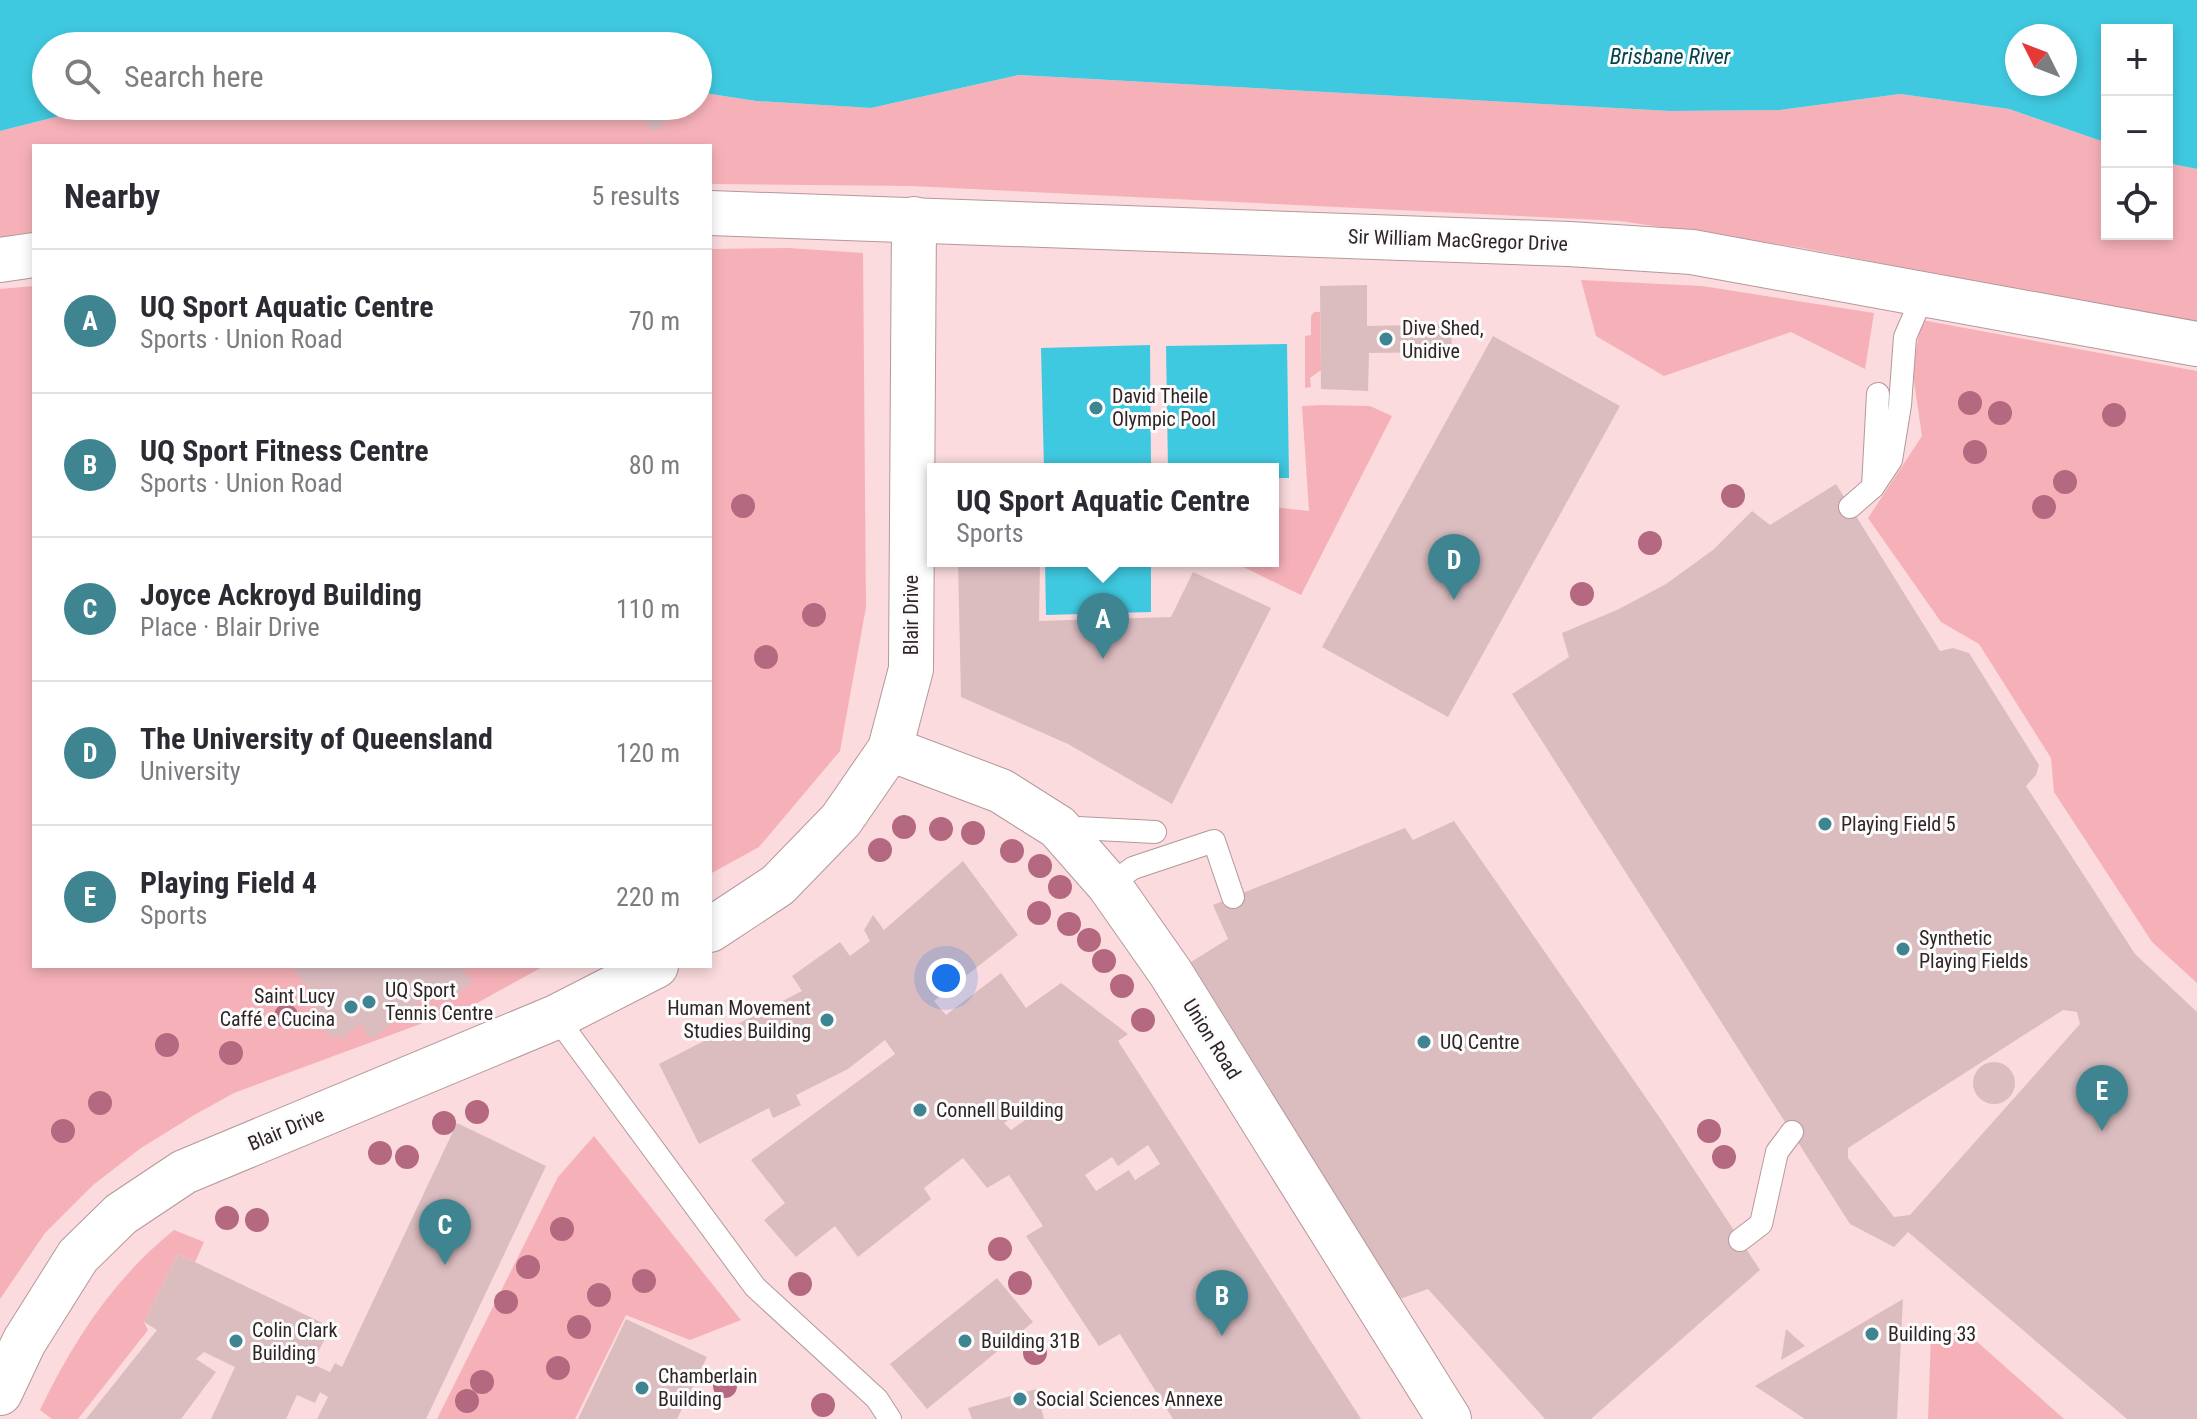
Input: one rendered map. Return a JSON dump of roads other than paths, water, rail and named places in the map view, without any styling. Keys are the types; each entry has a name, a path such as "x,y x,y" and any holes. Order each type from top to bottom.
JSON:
{"street":[{"name":"Sir William MacGregor Drive","path":"712,213 1540,242 1677,251 2197,344"},
{"name":"Blair Drive","path":"712,929 778,885 841,820 890,749 911,669 914,219"},
{"path":"0,260 32,255"},
{"name":"Union Road","path":"890,749 1001,791 1058,827 1109,885 1170,972 1449,1419"},
{"name":"Blair Drive","path":"0,1393 24,1342 78,1256 121,1214 184,1172 556,1017 652,968"}],"lane":[{"path":"1850,507 1873,487 1891,460 1900,405 1905,337 1924,293"},
{"path":"1873,487 1878,394"},
{"path":"1058,827 1155,832"},
{"path":"1109,885 1133,868 1214,841 1233,897"},
{"path":"556,1017 755,1287 877,1399 890,1419"},
{"path":"1740,1240 1761,1224 1777,1152 1792,1132"}],"water":[{"name":"Brisbane River","path":"0,0 2197,0 2197,169 2173,164 2173,24 2101,24 2101,141 2009,109 1900,94 1780,110 1670,111 1019,75 871,108 756,101 712,94 712,32 32,32 32,120 44,120 0,131"},
{"path":"1287,344 1289,478 1279,478 1279,463 1168,463 1166,346"},
{"name":"David Theile Olympic Pool","path":"1150,345 1151,463 1044,463 1041,348"},
{"path":"1045,567 1151,567 1151,612 1046,615"}],"place":[{"name":"Dive Shed, Unidive","path":"1386,339"},
{"name":"David Theile Olympic Pool","path":"1096,408"},
{"name":"The University of Queensland","path":"1454,600"},
{"name":"UQ Sport Aquatic Centre","path":"1103,659"},
{"name":"Playing Field 5","path":"1825,824"},
{"name":"Synthetic Playing Fields","path":"1903,949"},
{"name":"UQ Sport Tennis Centre","path":"369,1002"},
{"name":"Saint Lucy Caffé e Cucina","path":"351,1007"},
{"name":"Human Movement Studies Building","path":"827,1020"},
{"name":"UQ Centre","path":"1424,1042"},
{"name":"Connell Building","path":"920,1110"},
{"name":"Playing Field 4","path":"2102,1131"},
{"name":"Joyce Ackroyd Building","path":"445,1265"},
{"name":"Building 33","path":"1872,1334"},
{"name":"UQ Sport Fitness Centre","path":"1222,1336"},
{"name":"Colin Clark Building","path":"236,1341"},
{"name":"Building 31B","path":"965,1341"},
{"name":"Chamberlain Building","path":"642,1388"},
{"name":"Social Sciences Annexe","path":"1020,1399"}]}
